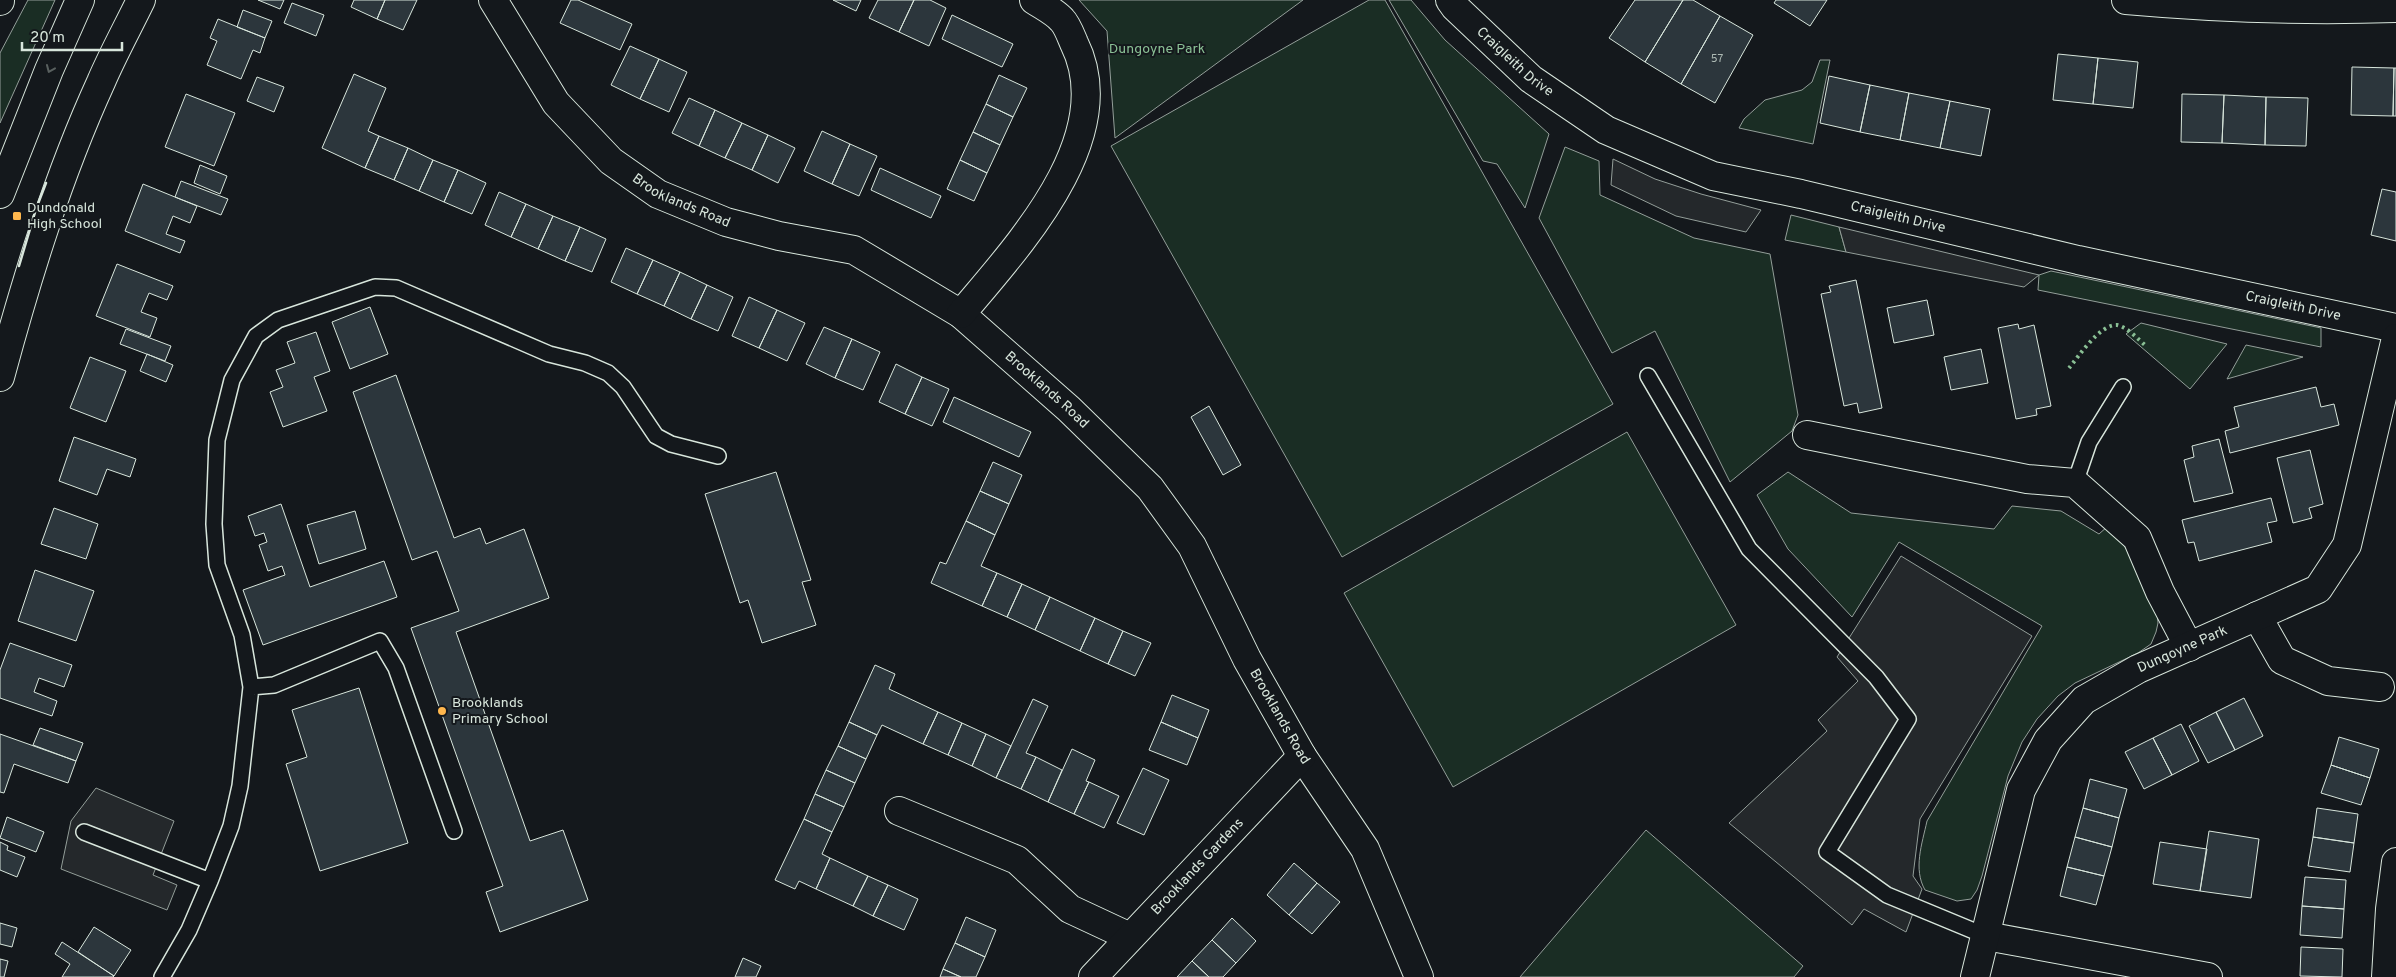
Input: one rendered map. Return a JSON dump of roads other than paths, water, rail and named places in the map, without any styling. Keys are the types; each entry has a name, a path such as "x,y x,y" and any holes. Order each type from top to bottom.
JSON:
{"main road":[{"path":"0,194 49,70 80,0"},
{"path":"0,377 34,261 64,172 100,83 141,0"},
{"name":"Brooklands Road","path":"493,0 556,103 611,161 658,194 726,222 779,236 854,250 961,314 1069,409 1150,488 1192,546 1247,659 1302,756 1364,849 1412,955 1419,977"},
{"path":"961,314 1032,229 1076,150 1083,123 1087,104 1082,58 1063,20 1034,0"},
{"name":"Craigleith Drive","path":"1450,0 1455,8 1531,79 1567,104 1606,130 1713,176 1801,194 2078,260 2396,328"},
{"path":"2126,0 2209,7 2330,10 2396,8"},
{"name":"Dungoyne Park","path":"1974,977 1986,936 2021,790 2048,740 2084,700 2138,669 2318,588 2346,546 2396,338"},
{"path":"1806,435 2026,479 2076,483 2137,538 2160,592 2189,647"},
{"path":"2257,616 2282,660 2328,681 2380,687"},
{"name":"Brooklands Gardens","path":"1093,977 1302,756"},
{"path":"899,810 1017,860 1070,909 1130,937"},
{"path":"2386,977 2390,909 2396,862"},
{"path":"1986,936 2208,977"}],"lane":[{"path":"162,977 189,930 210,881 231,826 240,786 251,687 242,635 217,565 214,524 216,449 232,380 256,336 278,320 375,287 396,288 549,354 585,363 608,373 623,387 656,436 671,444 718,456"},
{"path":"1648,376 1749,549 1876,676 1908,719 1827,852 1887,895 1986,936"},
{"path":"2076,483 2089,442 2123,387"},
{"path":"251,687 274,684 380,641 396,668 454,831"},
{"path":"84,832 210,881"}],"place":[{"name":"Dundonald High School","path":"17,216"},
{"name":"Brooklands Primary School","path":"442,711"}]}
